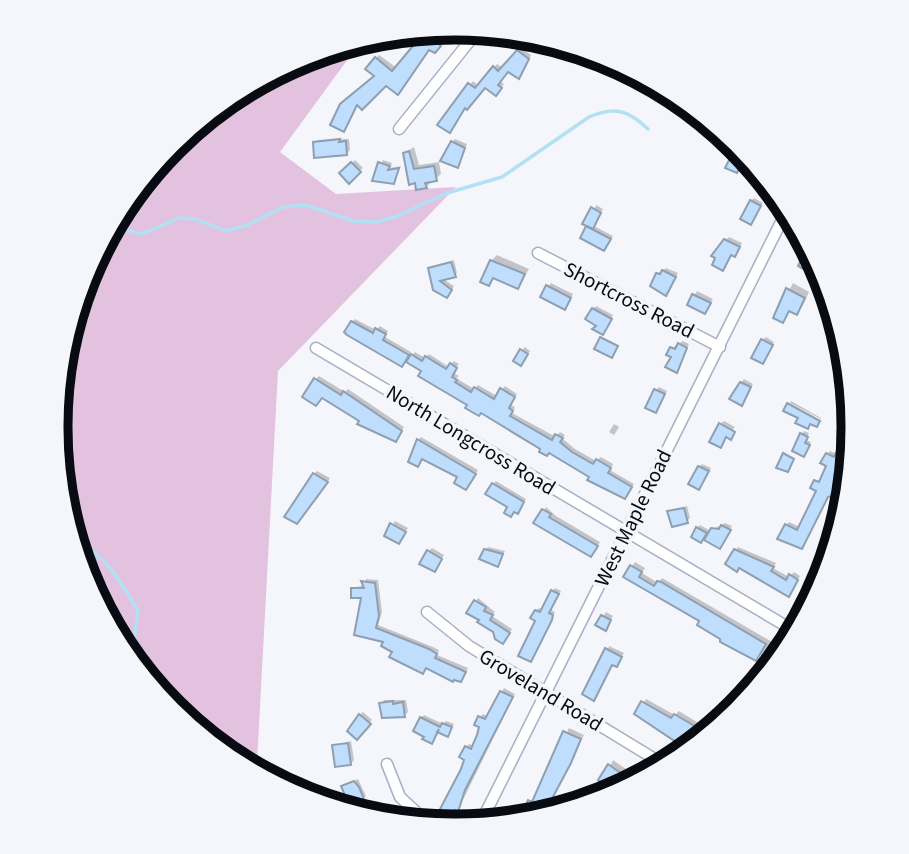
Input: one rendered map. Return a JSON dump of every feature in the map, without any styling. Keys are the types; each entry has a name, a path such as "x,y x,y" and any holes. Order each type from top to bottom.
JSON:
{"street":[{"path":"399,129 470,41"},
{"name":"West Maple Road","path":"486,812 781,221"},
{"name":"Shortcross Road","path":"538,253 720,347"},
{"name":"North Longcross Road","path":"316,348 785,626"},
{"name":"Groveland Road","path":"427,612 469,646 654,758"},
{"path":"387,764 400,797 416,811"}],"shaded area":[{"path":"352,54 280,152 336,194 456,187 278,371 257,760 199,718 164,682 133,642 108,598 88,551 75,502 68,427 71,377 81,327 97,279 133,212 164,172 199,136 240,105 283,80"}],"building":[{"path":"442,40 435,53 429,50 398,95 386,86 362,110 357,105 344,132 330,125 340,104 374,76 365,69 375,57 392,71 416,43"},
{"path":"517,50 529,59 519,79 508,72 498,85 502,88 496,96 485,88 467,110 465,108 450,133 437,125 468,83 475,88 493,66 498,71"},
{"path":"340,139 339,142 346,141 347,155 314,158 313,142"},
{"path":"451,141 465,148 458,168 440,161"},
{"path":"409,151 414,169 434,166 437,181 425,183 427,188 416,190 415,183 409,185 403,153"},
{"path":"731,157 740,167 737,173 725,168"},
{"path":"351,162 361,172 349,184 339,173"},
{"path":"378,162 390,166 388,170 399,168 394,184 372,181"},
{"path":"750,200 761,206 751,225 740,219"},
{"path":"591,207 601,213 593,229 582,224"},
{"path":"586,226 611,239 604,251 580,238"},
{"path":"724,239 740,247 735,257 731,255 723,271 712,265 715,258 711,256"},
{"path":"802,258 809,272 798,266"},
{"path":"490,260 525,274 518,289 493,278 489,286 480,282"},
{"path":"451,262 456,277 440,281 452,290 447,298 433,290 428,268"},
{"path":"662,270 676,277 666,296 650,286 656,273 660,274"},
{"path":"546,285 571,298 565,310 540,297"},
{"path":"786,288 805,298 797,315 789,311 783,323 773,318"},
{"path":"692,294 711,303 705,314 687,305"},
{"path":"592,308 612,319 603,335 592,329 596,326 585,319"},
{"path":"351,321 373,333 375,328 386,334 383,340 409,355 402,367 347,335 344,332"},
{"path":"600,337 618,346 612,358 594,349"},
{"path":"761,339 773,345 763,364 751,358"},
{"path":"678,343 687,348 677,373 665,367 671,357 666,355 670,347 675,349"},
{"path":"520,349 528,354 521,366 513,361"},
{"path":"411,354 422,361 425,356 446,369 450,363 457,368 452,377 457,380 455,382 471,392 474,387 494,399 500,388 515,397 509,408 513,411 510,416 552,440 555,434 563,438 560,442 572,452 593,464 596,459 611,468 608,473 632,487 625,499 587,480 589,477 549,453 547,456 539,452 540,449 481,413 479,416 465,408 467,405 418,376 421,371 406,362"},
{"path":"314,378 341,395 343,391 402,431 396,442 357,424 359,421 322,398 316,406 302,397"},
{"path":"740,382 751,387 742,406 729,399"},
{"path":"654,389 665,394 656,413 645,408"},
{"path":"787,403 820,421 817,427 810,424 808,429 795,423 798,418 783,411"},
{"path":"719,423 735,432 731,440 726,437 721,448 709,442"},
{"path":"800,433 808,437 805,443 810,445 804,457 792,451"},
{"path":"417,439 476,474 466,490 454,483 457,477 422,459 418,467 408,462"},
{"path":"840,444 838,478 833,488 836,490 833,496 828,497 802,549 777,539 785,524 797,530 816,491 810,488 814,480 819,482 826,466 820,463 826,453 834,457"},
{"path":"783,453 794,459 788,472 776,468"},
{"path":"698,466 709,471 699,490 688,484"},
{"path":"313,473 328,482 297,524 284,517"},
{"path":"492,483 524,502 518,514 514,512 511,517 504,513 507,507 485,494"},
{"path":"684,508 688,523 672,527 667,511"},
{"path":"542,509 551,514 549,517 552,519 598,546 591,557 533,523"},
{"path":"390,523 406,532 399,544 384,536"},
{"path":"721,525 731,530 720,549 704,540 711,528 719,529"},
{"path":"696,527 707,533 701,543 691,537"},
{"path":"484,549 503,554 498,567 479,559"},
{"path":"734,549 774,567 771,571 786,580 789,574 798,580 789,597 739,568 737,572 725,564"},
{"path":"427,550 442,559 435,572 419,564"},
{"path":"630,565 642,572 639,577 654,586 657,581 661,582 766,644 756,661 720,642 720,639 697,625 699,621 623,577"},
{"path":"361,581 375,583 379,616 376,628 429,649 437,654 435,658 466,672 461,682 453,682 426,668 423,674 389,657 392,652 381,646 383,642 354,635 361,598 351,598 351,588 364,588"},
{"path":"551,590 559,594 549,613 553,615 552,620 531,662 518,656 535,621 530,618 535,610 540,612"},
{"path":"474,600 486,607 484,611 493,615 490,620 510,633 503,644 495,639 493,632 477,622 479,620 466,613"},
{"path":"601,615 611,620 606,631 595,625"},
{"path":"605,648 622,657 617,667 612,665 594,701 582,694"},
{"path":"500,691 513,697 465,790 458,812 455,810 450,814 440,809 461,769 464,760 459,757 465,746 471,749 479,727 474,725 478,716 485,719"},
{"path":"393,701 393,704 403,702 405,717 382,718 379,703"},
{"path":"641,701 671,718 674,714 698,728 678,743 634,714"},
{"path":"359,714 371,724 357,740 347,731"},
{"path":"420,717 440,727 442,723 452,727 448,737 437,732 432,744 422,739 424,737 413,731"},
{"path":"563,731 581,739 550,802 525,807 528,800 532,802"},
{"path":"348,743 351,765 335,767 332,745"},
{"path":"608,764 623,775 601,785 598,780"},
{"path":"354,781 366,803 346,798 341,786"}],"waterway":[{"path":"123,229 141,234 179,218 196,219 226,231 245,226 283,207 306,205 353,221 376,222 397,216 447,193 502,177 589,117 606,112 621,112 648,129"},
{"path":"87,547 120,581 138,611 133,642"}]}
